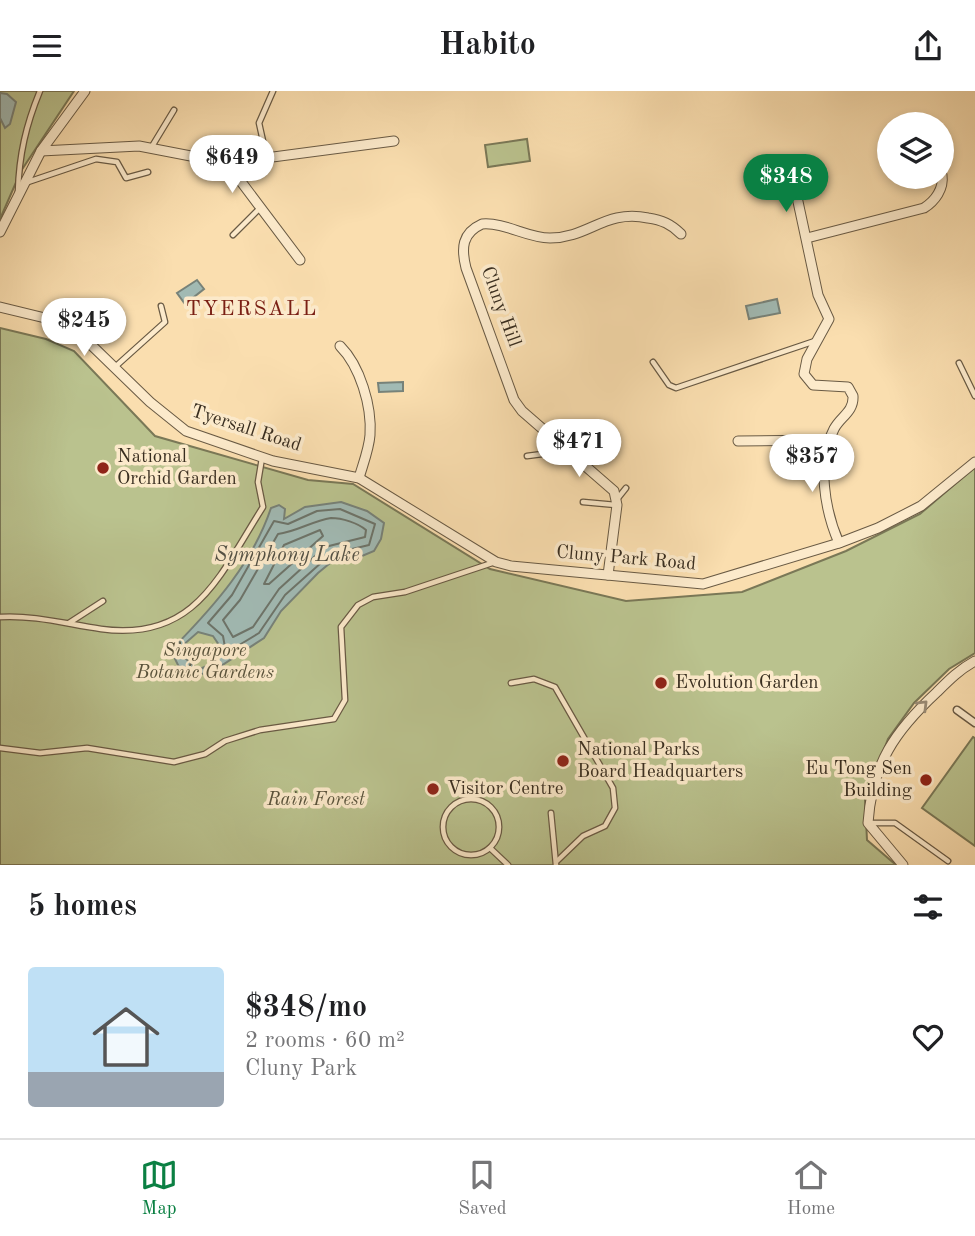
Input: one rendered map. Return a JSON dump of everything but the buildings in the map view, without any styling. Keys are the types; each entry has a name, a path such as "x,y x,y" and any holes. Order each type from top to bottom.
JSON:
{"street":[{"path":"0,232 41,151 85,91"},
{"path":"41,151 139,146 227,163 267,160 394,141"},
{"path":"227,163 300,260"},
{"path":"794,183 818,295 829,319 804,368 805,379 817,386 848,387 853,396 853,403 834,427 825,465 829,518 839,543"},
{"path":"807,238 923,208 932,203 940,189"},
{"name":"Cluny Hill","path":"617,502 608,483 533,424 514,400 466,268 463,246 468,232 487,223 535,236 559,238 612,218 632,215 663,221 681,235"},
{"name":"Tyersall Road","path":"0,307 69,328 83,337 168,419 186,431 262,458 359,478 496,562"},
{"path":"340,347 356,367 369,419 370,439 359,478"},
{"path":"738,441 830,440"},
{"name":"Cluny Park Road","path":"496,562 511,566 703,584 839,543 921,506 975,462"},
{"path":"608,575 617,502"},
{"path":"903,865 868,823 874,780 888,745 920,707 964,666 975,661"},
{"path":"957,710 971,721"}],"lane":[{"path":"18,194 19,159 26,126 40,91"},
{"path":"267,160 259,123 273,91"},
{"path":"150,148 174,110"},
{"path":"24,184 96,159 117,162 126,178 148,172"},
{"path":"233,236 261,208"},
{"path":"115,367 165,322 162,306"},
{"path":"653,362 668,386 676,388 820,340"},
{"path":"960,363 975,396"},
{"path":"527,456 550,453 561,446"},
{"path":"0,617 30,615 132,631 176,620 197,605 227,568 263,507 258,482 262,458"},
{"path":"583,502 617,502 625,488"},
{"path":"0,748 40,753 87,748 174,762 205,754 225,741 260,730 334,719 345,699 341,627 358,605 373,597 405,592 496,562"},
{"path":"69,623 103,601"},
{"path":"511,683 534,679 555,687 613,788 615,808 605,826 583,837 557,863"},
{"path":"469,798 491,807 499,820 499,831 490,848 479,855 466,855 454,850 446,841 443,820 453,804 469,798"},
{"path":"551,813 557,863"},
{"path":"868,823 895,823 948,861"},
{"path":"490,848 508,865"}],"green space":[{"path":"0,91 74,91 21,171 0,219"},
{"path":"527,139 530,161 488,167 485,145"},
{"name":"Singapore Botanic Gardens","path":"0,328 46,339 74,351 155,436 308,480 353,484 490,569 626,601 742,592 846,551 920,514 975,467 975,653 949,669 914,703 888,739 865,800 867,840 896,865 0,865"},
{"path":"973,737 975,738 975,846 922,808"}],"water":[{"path":"0,93 7,94 16,102 10,124 5,128 0,118"},
{"path":"197,280 204,289 185,304 177,293"},
{"path":"777,299 780,313 749,319 746,306"},
{"path":"403,382 403,391 379,392 378,383"},
{"name":"Symphony Lake","path":"341,502 367,511 384,523 381,539 374,551 362,556 335,559 318,573 281,611 264,638 210,673 191,675 181,671 173,655 176,645 205,614 243,565 271,508 279,505 285,509 284,519 305,507","holes":["198,632 213,636 219,645 213,663 198,670 185,658 182,646"]}],"place":[{"name":"National Orchid Garden","path":"103,468"},
{"name":"Evolution Garden","path":"661,683"},
{"name":"National Parks Board Headquarters","path":"563,761"},
{"name":"Eu Tong Sen Building","path":"926,780"},
{"name":"Visitor Centre","path":"433,789"}],"district":[{"name":"TYERSALL","path":"252,309"}],"park label":[{"name":"Rain Forest","path":"316,800"}]}
